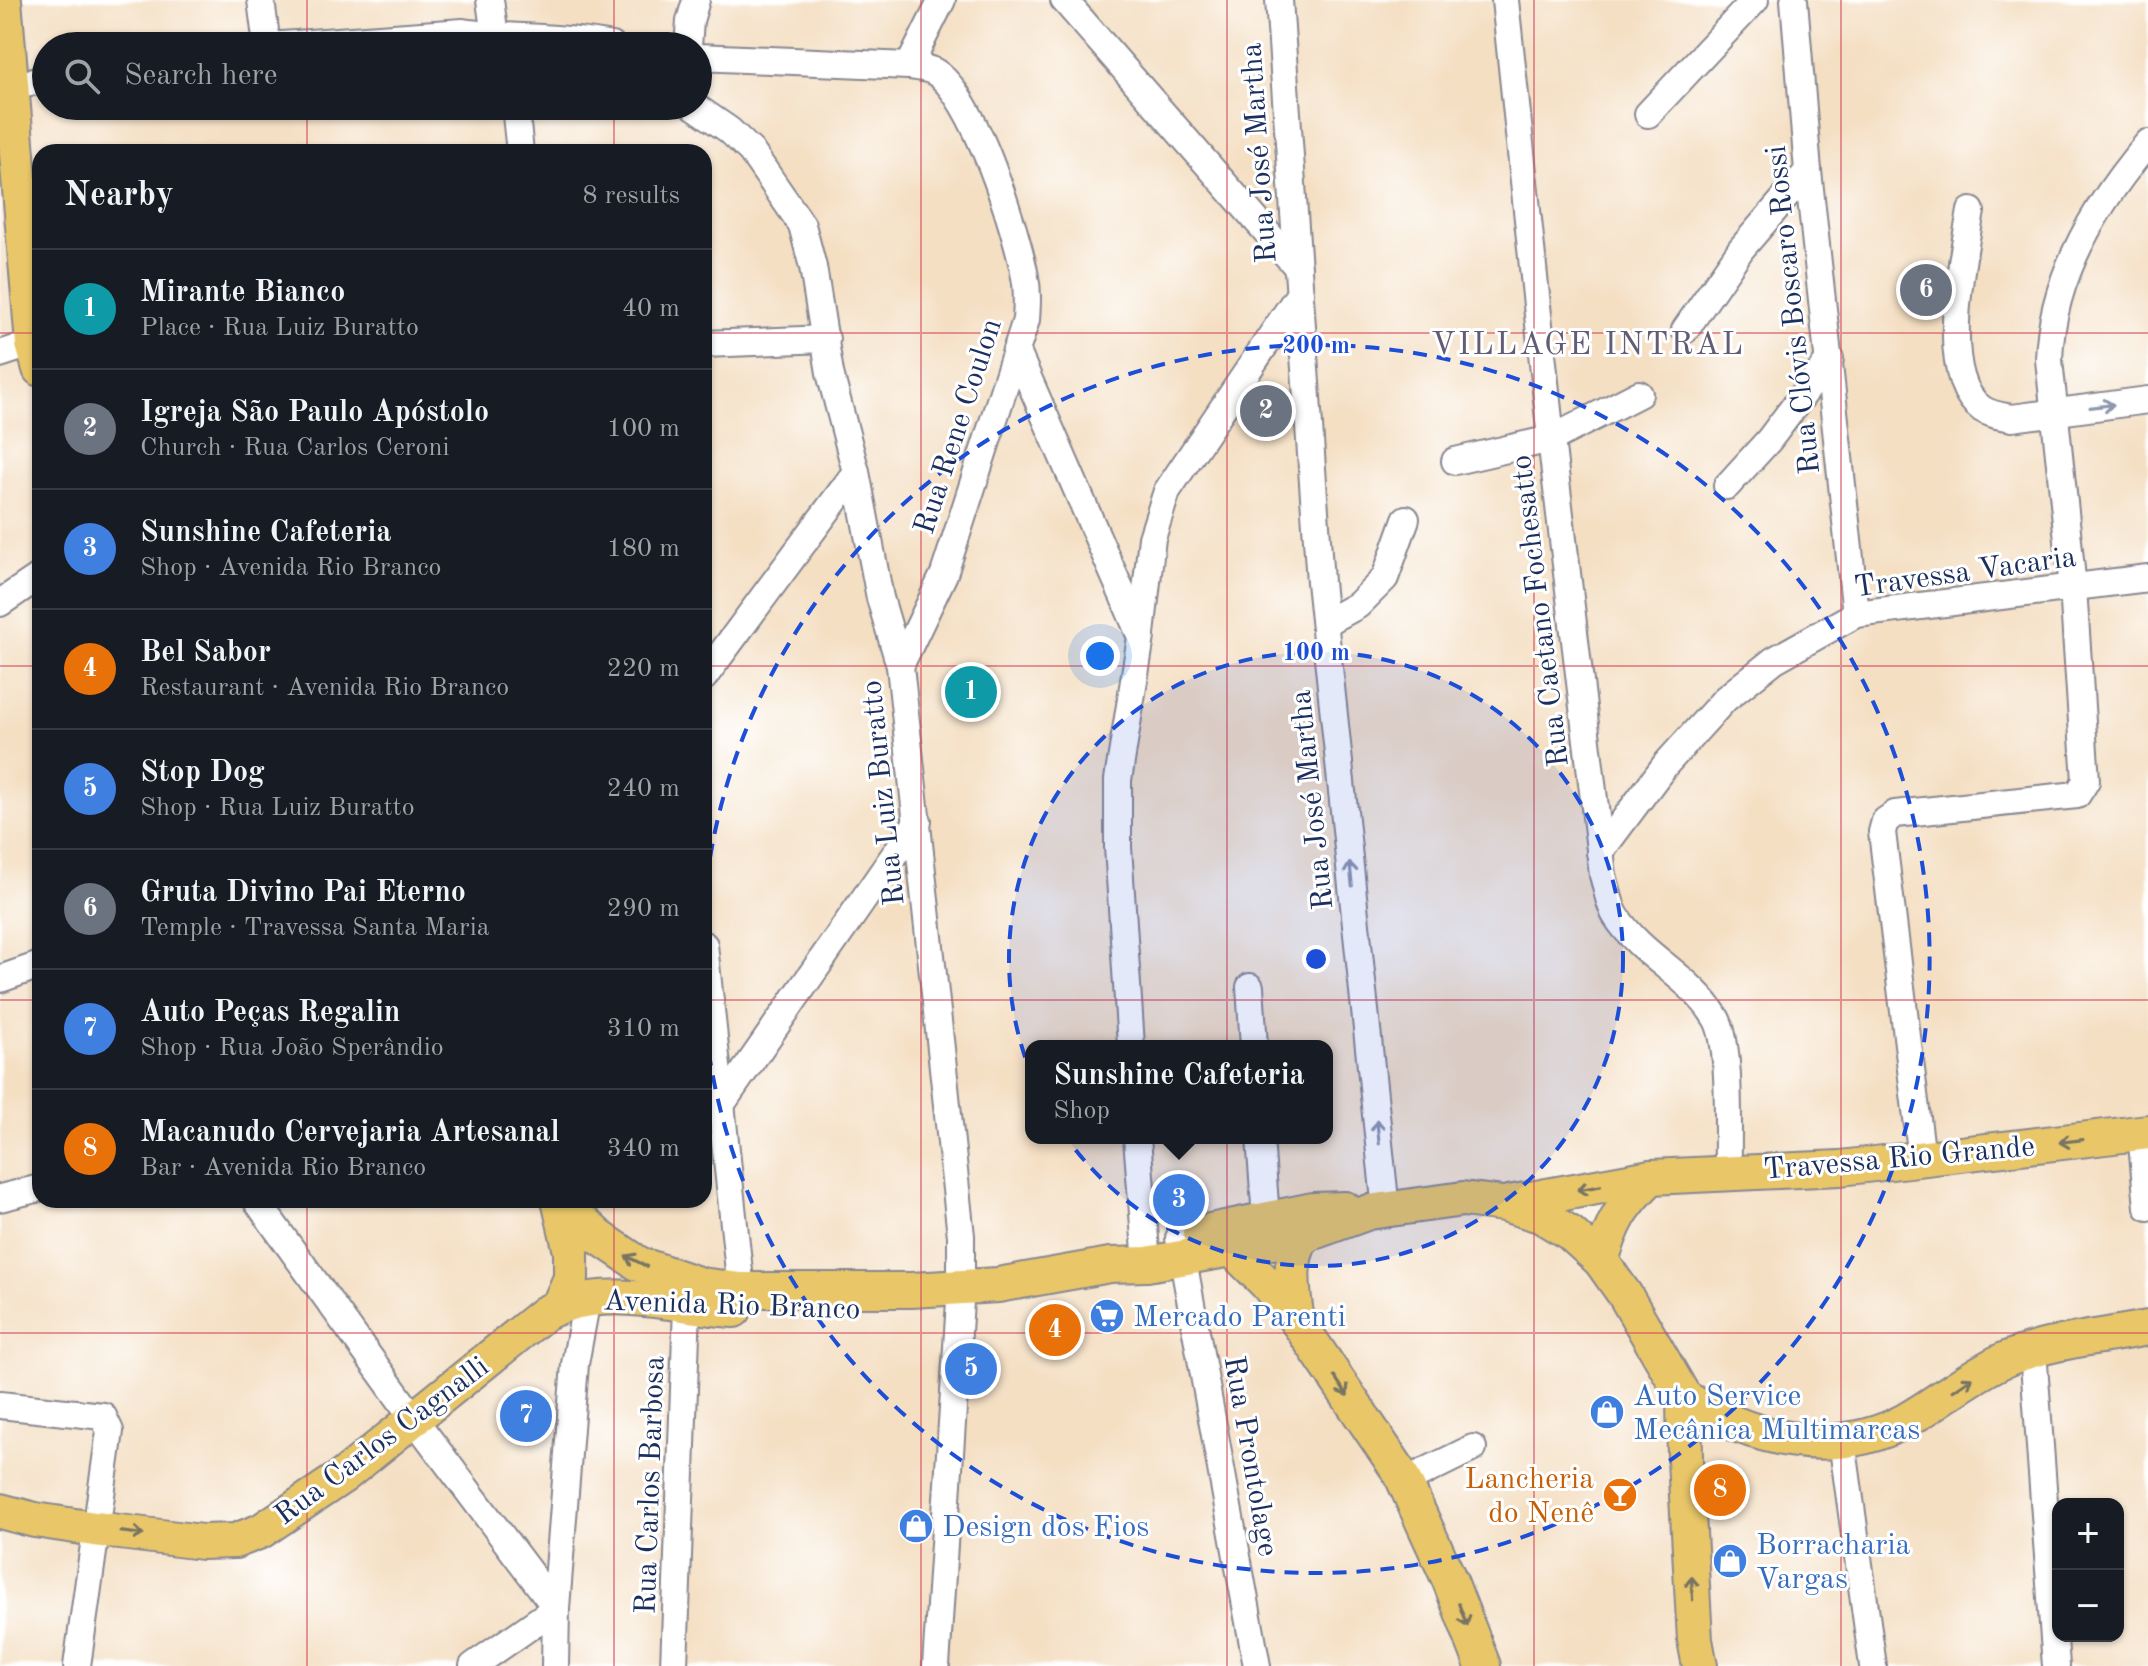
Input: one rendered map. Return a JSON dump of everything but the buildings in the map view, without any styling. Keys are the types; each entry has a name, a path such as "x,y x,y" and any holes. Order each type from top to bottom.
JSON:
{"main road":[{"path":"4,0 5,86 32,303"},
{"name":"Travessa Rio Grande","path":"1504,1204 1651,1177 1840,1168 2144,1132"},
{"path":"1601,1261 1617,1216 1651,1177"},
{"name":"Avenida Rio Branco","path":"564,1306 646,1299 732,1310 818,1312 919,1309 998,1285 1110,1265 1182,1248 1266,1218 1313,1210 1367,1210 1463,1199 1504,1204 1540,1215 1570,1233 1601,1261 1625,1295 1684,1397 1695,1640 1700,1666"},
{"path":"561,1208 571,1265 564,1306"},
{"name":"Avenida Rio Branco","path":"568,1208 599,1237 639,1264 701,1285 741,1290 911,1290 960,1295"},
{"name":"Avenida Rio Branco","path":"1182,1248 1232,1249 1300,1237 1367,1210"},
{"path":"1298,1322 1291,1278 1300,1237"},
{"path":"1232,1249 1298,1322 1404,1482 1450,1581 1483,1666"},
{"name":"Rua Carlos Cagnalli","path":"0,1511 95,1529 202,1542 235,1541 261,1531 343,1476 564,1306"},
{"path":"1684,1397 1712,1415 1772,1438 1805,1442 1842,1441 1867,1436 1901,1423 2003,1361 2033,1350 2148,1328"}],"street":[{"path":"261,0 265,32"},
{"path":"490,0 496,32"},
{"path":"689,32 696,0"},
{"path":"909,66 942,0"},
{"path":"1064,0 1299,281 1167,491 1152,538 1141,637 1118,780 1118,847 1131,1040"},
{"name":"Rua José Martha","path":"1279,0 1367,1210"},
{"name":"Rua Caetano Fochesatto","path":"1505,0 1551,439 1600,852 1614,915 1636,942 1693,988 1717,1020 1727,1071 1728,1172"},
{"path":"1648,114 1755,0"},
{"name":"Rua Clóvis Boscaro Rossi","path":"1794,0 1808,171 1856,614"},
{"name":"Rua Rene Coulon","path":"712,58 909,66 933,71 961,99 997,180 1025,275 1028,297 1026,320 944,574 900,666"},
{"path":"5,86 32,82"},
{"name":"Rua Luiz Buratto","path":"712,118 751,151 802,225 813,267 830,373 856,472 880,598 900,666 961,1236 960,1295 936,1666"},
{"path":"517,120 519,144"},
{"path":"1922,1159 1882,832 1885,821 1895,814 2077,795 2086,781 2073,588 2049,360 2050,332 2057,296 2086,230 2148,143"},
{"path":"1685,330 1741,249 1808,171"},
{"path":"1971,211 1957,294 1955,334 1960,370 1980,408 2003,416 2035,416 2148,400"},
{"path":"712,344 826,339"},
{"path":"1016,350 1141,637"},
{"path":"0,354 32,351"},
{"path":"1727,486 1769,440 1830,359"},
{"path":"1455,461 1551,439 1639,394"},
{"path":"712,666 856,472"},
{"path":"1325,623 1358,605 1385,578 1406,519"},
{"name":"Travessa Vacaria","path":"1600,852 1666,764 1725,699 1774,660 1856,614 2148,578"},
{"path":"0,603 32,581"},
{"path":"723,1102 918,821"},
{"path":"0,979 32,968"},
{"path":"1250,987 1254,1040"},
{"path":"712,1011 741,1290"},
{"path":"2144,1132 2148,1207"},
{"path":"1137,1144 1146,1255"},
{"path":"1260,1144 1266,1218"},
{"path":"0,1198 32,1190"},
{"path":"262,1208 556,1608"},
{"name":"Rua Prontolage","path":"1182,1248 1257,1666"},
{"path":"564,1306 560,1329 575,1364"},
{"path":"555,1666 556,1608 575,1364 564,1306"},
{"name":"Rua Carlos Barbosa","path":"674,1666 687,1306"},
{"path":"2033,1350 2056,1666"},
{"path":"0,1405 103,1416 110,1431 77,1666"},
{"path":"1842,1441 1873,1666"},
{"path":"1404,1482 1473,1448"},
{"path":"473,1666 556,1608"}],"place":[{"name":"Gruta Divino Pai Eterno","path":"1926,290"},
{"name":"Igreja São Paulo Apóstolo","path":"1266,411"},
{"name":"Mirante Bianco","path":"971,692"},
{"name":"Sunshine Cafeteria","path":"1179,1200"},
{"name":"Mercado Parenti","path":"1107,1316"},
{"name":"Bel Sabor","path":"1055,1330"},
{"name":"Stop Dog","path":"971,1369"},
{"name":"Auto Service Mecânica Multimarcas","path":"1607,1412"},
{"name":"Auto Peças Regalin","path":"526,1416"},
{"name":"Macanudo Cervejaria Artesanal","path":"1720,1490"},
{"name":"Lancheria do Nenê","path":"1620,1495"},
{"name":"Design dos Fios","path":"916,1526"},
{"name":"Borracharia Vargas","path":"1730,1561"}],"district":[{"name":"VILLAGE INTRAL","path":"1588,343"}]}
